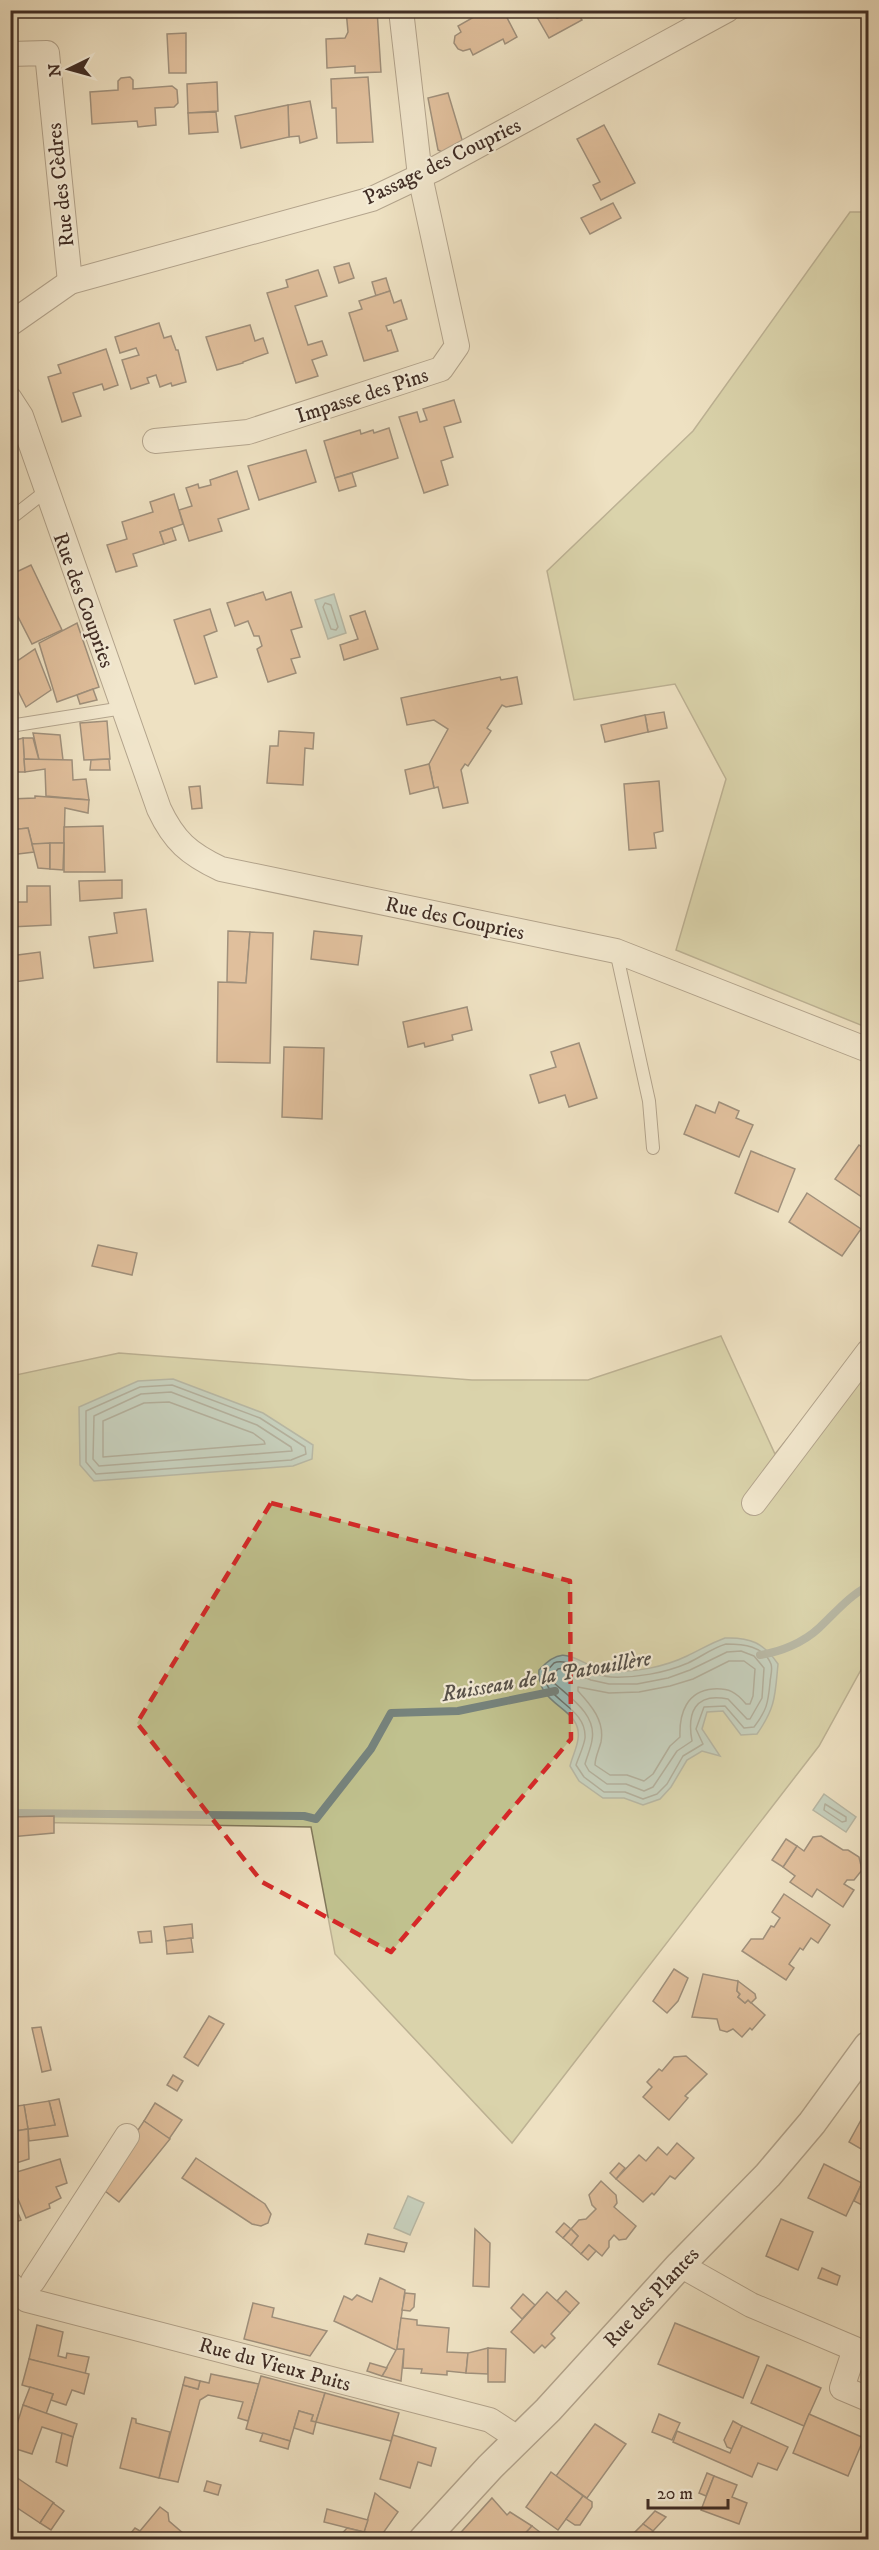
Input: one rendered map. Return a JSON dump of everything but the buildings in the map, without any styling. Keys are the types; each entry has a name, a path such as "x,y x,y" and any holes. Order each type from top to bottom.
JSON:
{"street":[{"name":"Impasse des Pins","path":"155,441 248,432 441,369 457,346 420,176 401,10"},
{"name":"Passage des Coupries","path":"10,324 70,282 372,199 420,176 727,10"},
{"name":"Rue des Cèdres","path":"10,54 47,53 70,282"},
{"name":"Rue des Coupries","path":"10,399 21,416 159,809 169,830 198,858 221,869 616,951 868,1050"},
{"path":"754,1503 868,1352"},
{"name":"Rue des Plantes","path":"423,2540 548,2410 680,2265 768,2175 812,2122 868,2046"},
{"path":"24,2289 127,2136"},
{"path":"680,2265 751,2305 855,2349 842,2388 868,2399"},
{"name":"Rue du Vieux Puits","path":"24,2289 490,2420 519,2439"}],"lane":[{"path":"10,519 46,491"},
{"path":"10,726 123,708"},
{"path":"616,951 649,1101 653,1148"}],"highlighted area":[{"path":"271,1503 570,1581 571,1739 391,1952 262,1882 137,1723"}],"green space":[{"path":"850,212 868,212 868,1028 676,950 726,779 675,684 574,700 547,571 693,431"},
{"path":"721,1336 775,1454 868,1339 868,1657 819,1746 512,2143 335,1954 311,1827 11,1822 11,1376 119,1353 472,1380 588,1380"}],"water":[{"path":"334,594 346,633 328,639 315,600"},
{"path":"173,1379 263,1413 313,1445 312,1459 293,1466 94,1481 80,1465 79,1407 138,1381"},
{"path":"725,1638 749,1640 756,1643 762,1646 778,1664 771,1708 757,1734 741,1735 723,1711 707,1712 702,1729 720,1756 702,1751 687,1760 671,1787 660,1799 643,1805 624,1798 603,1798 579,1781 570,1766 578,1739 578,1728 574,1720 545,1692 540,1682 539,1670 549,1661 565,1655 609,1671 649,1668 678,1660"},
{"path":"824,1794 856,1817 846,1832 813,1810"},
{"path":"408,2196 424,2203 410,2235 394,2228"}],"waterway":[{"name":"Ruisseau de la Patouillère","path":"760,1655 775,1652 806,1638 848,1600 868,1586"},
{"name":"Ruisseau de la Patouillère","path":"10,1813 304,1816 316,1819 371,1749 391,1713 458,1711 555,1691"}]}
